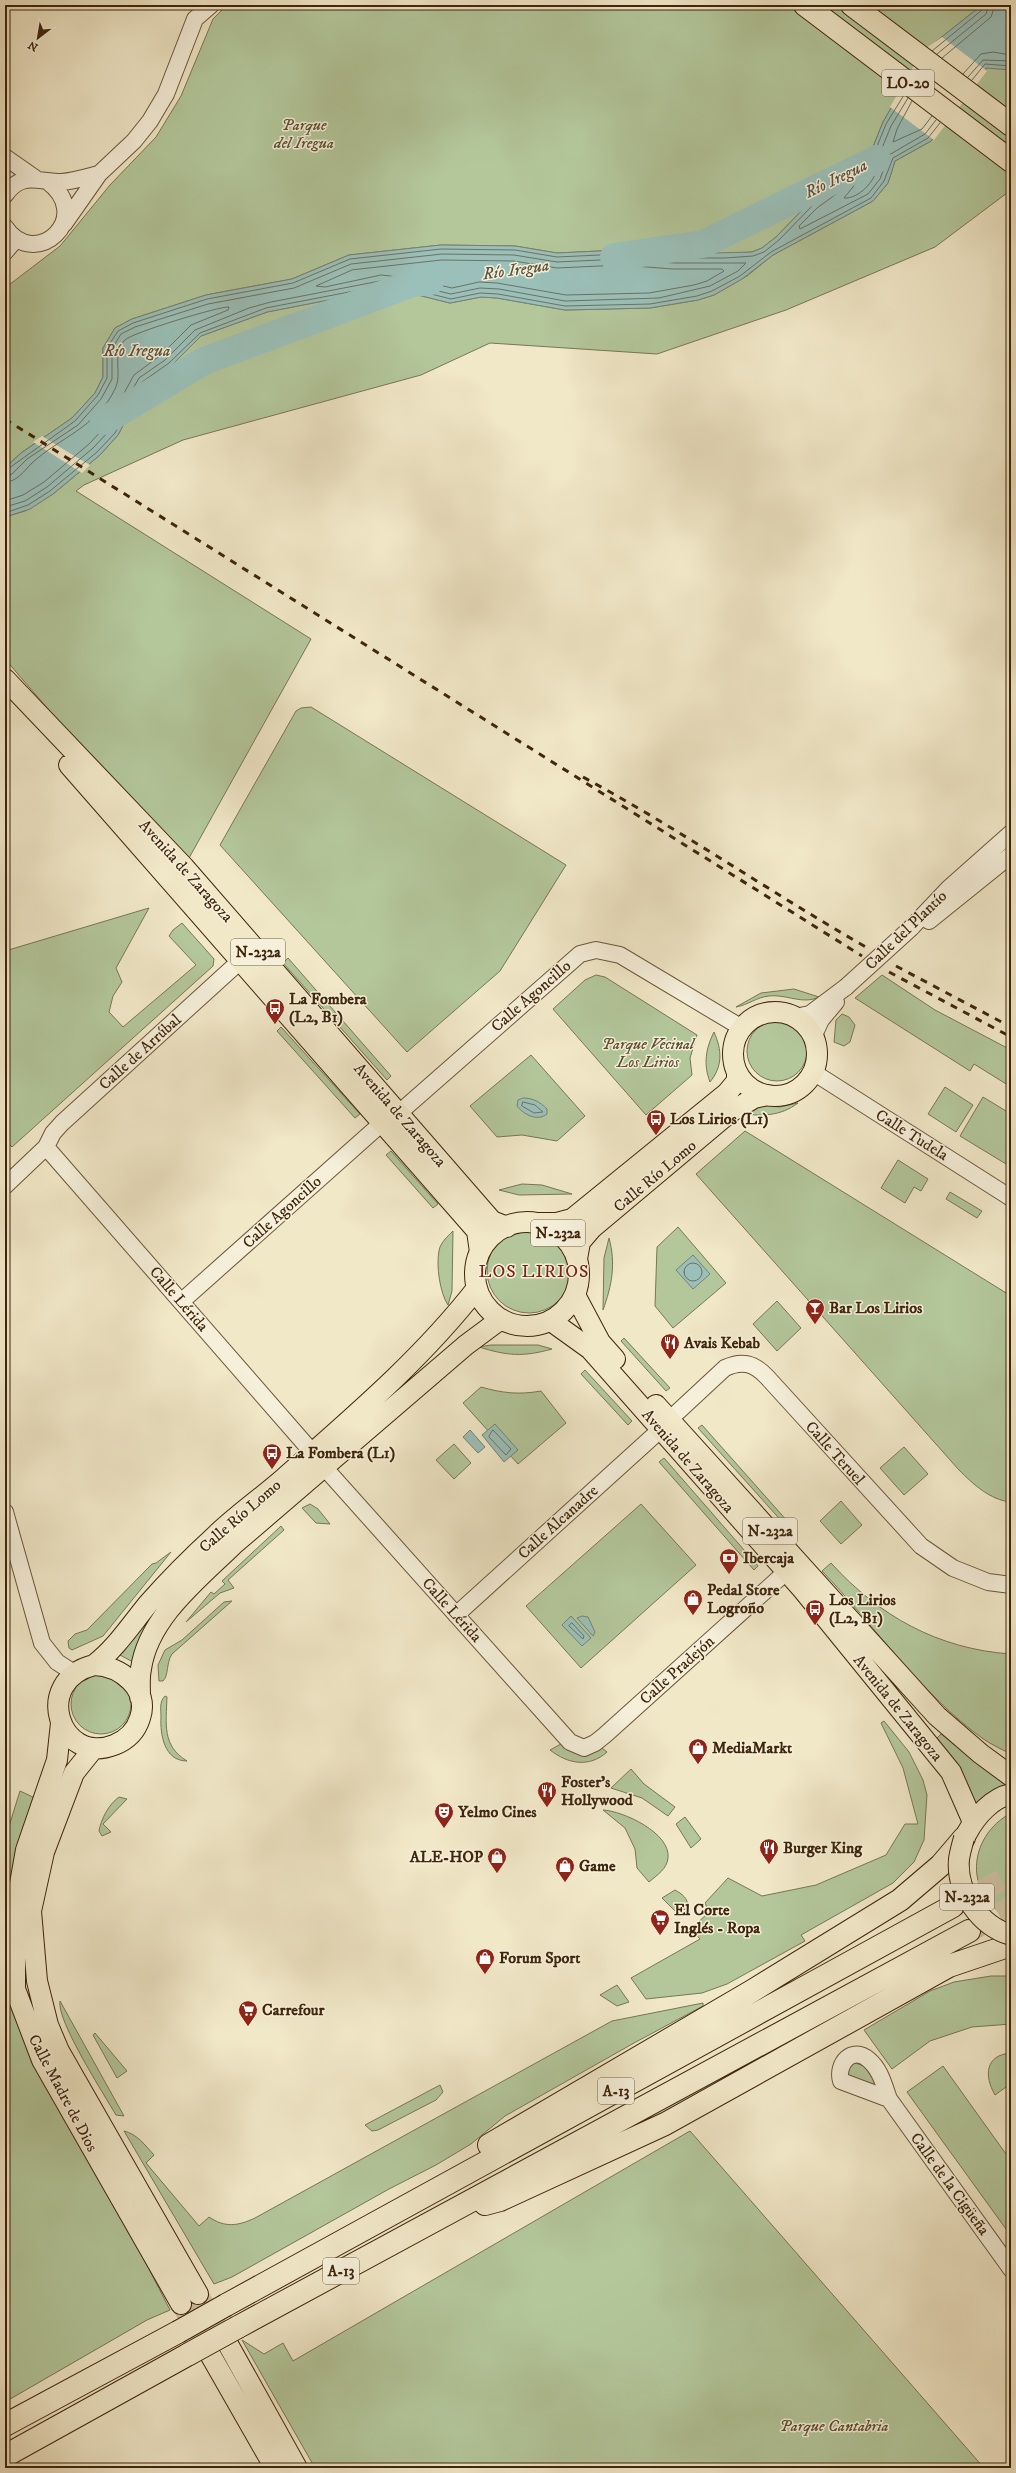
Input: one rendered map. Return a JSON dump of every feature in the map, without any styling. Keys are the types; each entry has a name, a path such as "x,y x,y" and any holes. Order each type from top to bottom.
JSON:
{"highway":[{"name":"LO-20","path":"805,5 1011,161"},
{"name":"LO-20","path":"852,5 1011,125"},
{"path":"279,2276 360,2221 745,1995 900,1900 941,1865 968,1830"},
{"name":"A-13","path":"5,2425 178,2332 953,1906"},
{"name":"A-13","path":"5,2456 238,2327 969,1931"},
{"path":"443,2216 500,2200 665,2124 949,1966 1011,1945"}],"main road":[{"name":"Avenida de Zaragoza","path":"5,679 184,866 492,1220 507,1227"},
{"name":"Avenida de Zaragoza","path":"5,691 240,962 477,1231 480,1252"},
{"path":"784,1013 794,1017 808,1029 813,1037 816,1060 813,1072 805,1083 794,1091 782,1095 768,1095 750,1088 737,1072 733,1061 733,1049 742,1028 761,1014 784,1013"},
{"name":"Calle Río Lomo","path":"529,1222 557,1224 572,1219 731,1090 737,1081 737,1072"},
{"name":"Calle Río Lomo","path":"577,1259 580,1242 592,1228 729,1113 754,1098 768,1095"},
{"name":"N-232a","path":"529,1222 544,1226 558,1233 569,1245 577,1259 579,1277 575,1295 565,1310 551,1321 534,1326 518,1325 501,1319 491,1311 482,1301 477,1288 475,1276 480,1252 487,1241 507,1227 529,1222"},
{"name":"Calle Río Lomo","path":"318,1460 444,1330 477,1288"},
{"name":"Avenida de Zaragoza","path":"575,1295 600,1342 665,1425 951,1772 968,1830"},
{"name":"Calle Río Lomo","path":"140,1697 141,1669 145,1653 163,1618 227,1550 266,1517 288,1486 318,1460 501,1319"},
{"name":"Avenida de Zaragoza","path":"551,1321 590,1349 665,1425 937,1716 981,1754 1011,1776"},
{"name":"Calle Río Lomo","path":"94,1665 112,1651 148,1604 182,1568 253,1503 288,1486"},
{"path":"94,1665 118,1669 128,1676 140,1697 143,1709 137,1728 119,1744 109,1747 94,1748 74,1740 61,1723 58,1710 58,1697 64,1684 74,1673 94,1665"},
{"name":"Calle Madre de Dios","path":"61,1723 57,1760 26,1850 14,1912 15,1989 42,2060 181,2304"},
{"name":"Calle Madre de Dios","path":"94,1748 74,1773 44,1852 32,1911 37,1981 48,2026 59,2051 198,2294"},
{"path":"968,1830 988,1806 1011,1794"},
{"name":"N-232a","path":"968,1830 959,1860 961,1882 970,1903 984,1920 1003,1933 1011,1935"},
{"path":"229,2346 297,2468"},
{"path":"211,2356 275,2468"}],"street":[{"path":"5,227 16,238 34,244 46,242 56,235 99,174 134,141 150,121 166,94 193,12 211,5"},
{"path":"5,157 58,189 64,200 66,212 64,224"},
{"path":"5,195 10,187 21,180 64,182 99,174"},
{"path":"5,252 16,238"},
{"name":"Calle del Plantío","path":"912,931 949,888 1011,833"},
{"name":"Calle del Plantío","path":"794,1017 810,1014 847,989 912,931 1011,855"},
{"name":"Calle Agoncillo","path":"399,1113 580,954 596,950 620,955 742,1028"},
{"name":"Calle de Arrúbal","path":"5,1186 46,1147 53,1133 62,1123 240,962"},
{"name":"Calle del Plantío","path":"813,1037 821,1020 847,989"},
{"name":"Calle Tudela","path":"813,1072 1011,1198"},
{"name":"Calle Agoncillo","path":"182,1301 382,1123"},
{"name":"Calle Lérida","path":"46,1147 182,1301 318,1460 456,1615 570,1742 584,1748"},
{"name":"Calle Teruel","path":"665,1425 725,1368 736,1363 747,1363 760,1369 768,1376 921,1546 953,1568 988,1582 1011,1585"},
{"name":"Calle Alcanadre","path":"456,1615 665,1425"},
{"path":"5,1512 42,1643 57,1662 74,1673"},
{"name":"Calle Pradejón","path":"584,1748 595,1743 605,1735 786,1572"},
{"name":"Calle de la Cigüeña","path":"889,2098 1011,2269"}],"green space":[{"name":"Parque del Iregua","path":"227,5 982,5 924,51 883,122 873,147 834,185 810,202 776,237 762,248 752,252 725,254 674,254 621,250 557,253 515,246 441,245 349,255 292,279 206,295 132,319 115,328 103,348 103,377 95,393 72,418 21,453 5,468 5,288 60,246 110,185 156,137 181,96 213,19"},
{"path":"992,67 1011,70 1011,190 935,247 786,310 657,354 490,343 421,375 183,440 84,485 76,491 311,639 184,867 5,659 5,517 25,511 53,494 100,455 118,435 145,384 171,366 201,336 267,312 380,290 406,292 450,303 481,297 497,298 565,310 650,308 698,300 714,295 747,276 773,255 873,201 888,183 895,161 931,141 986,68"},
{"path":"311,707 566,865 500,971 407,1052 220,845 296,711 301,708"},
{"path":"149,908 116,968 122,982 113,996 109,1012 123,1027 196,965 169,936 173,930 182,923 214,959 213,966 12,1147 5,1140 5,951"},
{"path":"288,958 391,1076 387,1080 283,963"},
{"name":"Parque Vecinal Los Lirios","path":"596,975 605,977 697,1035 690,1058 692,1075 646,1115 553,1009 585,980"},
{"path":"882,975 935,1010 1011,1050 1011,1087 974,1064 970,1071 855,998"},
{"path":"794,989 819,997 800,1000 782,996 769,996 736,1007 761,993"},
{"path":"842,1014 849,1017 855,1025 850,1042 844,1046 834,1042 836,1020"},
{"path":"777,1021 793,1026 798,1030 802,1035 807,1051 802,1067 798,1072 793,1076 777,1081 761,1076 756,1072 752,1067 747,1051 752,1035 756,1030 761,1026"},
{"path":"281,1027 360,1114 355,1118 277,1031"},
{"path":"714,1032 719,1045 720,1058 717,1070 710,1082 706,1056"},
{"path":"531,1055 585,1116 557,1141 522,1135 497,1137 470,1106"},
{"path":"945,1087 973,1105 956,1132 928,1114"},
{"path":"983,1097 1011,1114 1011,1167 960,1136"},
{"path":"798,1103 785,1111 778,1113 756,1115 740,1113 758,1105 780,1107"},
{"path":"745,1131 1011,1296 1011,1502 1003,1501 989,1495 976,1486 959,1470 696,1174"},
{"path":"391,1151 438,1204 433,1208 386,1155"},
{"path":"898,1160 928,1179 921,1191 914,1187 905,1203 881,1188"},
{"path":"522,1184 542,1185 572,1194 519,1195 499,1190"},
{"path":"950,1192 982,1211 977,1218 946,1199"},
{"path":"678,1227 726,1283 673,1328 655,1306 657,1247"},
{"path":"529,1229 537,1230 552,1236 564,1248 570,1263 570,1279 564,1294 552,1306 537,1312 529,1313 521,1312 506,1306 494,1294 488,1279 487,1271 488,1263 494,1248 506,1236 521,1230"},
{"path":"453,1231 452,1291 448,1305 441,1287 438,1272 438,1257 441,1245"},
{"path":"609,1238 613,1266 609,1292 603,1310 604,1258"},
{"path":"777,1301 801,1328 777,1351 753,1324"},
{"path":"624,1338 670,1388 666,1391 621,1341"},
{"path":"491,1345 538,1345 552,1349 524,1354 507,1354 479,1347"},
{"path":"585,1370 632,1421 628,1425 581,1374"},
{"path":"481,1387 511,1393 541,1391 566,1423 518,1464 463,1403"},
{"path":"702,1425 797,1532 794,1535 698,1428"},
{"path":"454,1444 471,1463 454,1479 436,1460"},
{"path":"904,1447 928,1474 904,1495 880,1468"},
{"path":"664,1458 758,1566 754,1570 659,1462"},
{"path":"841,1501 862,1525 841,1544 820,1521"},
{"path":"310,1504 318,1509 330,1524 316,1523 302,1508"},
{"path":"641,1504 696,1565 581,1668 526,1606"},
{"path":"281,1526 284,1530 228,1580 234,1588 220,1593 186,1622 211,1592 214,1594 225,1584 222,1581"},
{"path":"171,1552 103,1636 72,1650 69,1648 68,1641 75,1634 87,1630 152,1564 156,1563"},
{"path":"831,1563 869,1599 890,1614 912,1626 935,1637 959,1645 984,1651 1011,1654 1011,1754 985,1740 960,1721 919,1681 822,1571"},
{"path":"232,1601 172,1654 165,1678 163,1681 159,1681 158,1665 165,1650 182,1640 224,1602"},
{"path":"150,1619 152,1622 133,1662 120,1655"},
{"path":"95,1674 107,1674 123,1682 129,1692 131,1704 129,1716 123,1726 107,1734 95,1734 79,1726 71,1710 71,1698 79,1682"},
{"path":"165,1696 167,1697 166,1725 169,1741 179,1755 187,1761 179,1760 173,1757 168,1752 165,1745 161,1731 161,1703"},
{"path":"884,1721 909,1752 923,1780 927,1795 924,1840 914,1862 893,1883 801,1935 805,1941 727,1984 702,1993 646,1999 631,1978 700,1939 691,1929 709,1912 705,1903 728,1878 762,1896 816,1885 886,1855 905,1824 918,1824 903,1768 881,1723"},
{"path":"941,1734 1005,1785 975,1804 956,1764 937,1738"},
{"path":"561,1744 570,1750 581,1753 597,1751 602,1748 607,1752 600,1757 586,1762 571,1761 550,1750"},
{"path":"631,1769 644,1784 675,1807 668,1816 642,1798 611,1788"},
{"path":"20,1791 35,1798 11,2000 170,2310 147,2320 5,2402 5,1839"},
{"path":"119,1797 127,1799 103,1824 111,1832 102,1836 99,1831 100,1826 109,1808"},
{"path":"603,1810 622,1814 633,1819 654,1832 662,1840 667,1849 667,1862 661,1872 649,1882 637,1868 635,1849 625,1828"},
{"path":"1011,1813 1011,1919 995,1909 985,1896 978,1882 976,1866 979,1851 986,1836 996,1824"},
{"path":"685,1817 701,1839 691,1848 676,1824"},
{"path":"675,1890 684,1897 688,1904 688,1907 678,1914 662,1898"},
{"path":"991,1976 1011,1976 1011,2024 972,2027 930,2041 892,2069 864,2030 930,1991 954,1982"},
{"path":"617,1985 629,2002 617,2006 600,1995"},
{"path":"60,2001 124,2116 116,2115 92,2076 66,2024 61,2011"},
{"path":"703,2003 703,2006 505,2116 471,2144 436,2165 389,2189 232,2277 214,2284 124,2131 137,2137 154,2155 146,2163 199,2226 209,2217 215,2221 226,2224 232,2225 243,2223 255,2218 612,2021"},
{"path":"95,2033 127,2071 117,2078 93,2035"},
{"path":"1011,2053 1011,2095 1006,2087 995,2095 989,2081 989,2068 996,2058"},
{"path":"855,2063 864,2066 878,2086 856,2082 847,2074 851,2066"},
{"path":"943,2066 1011,2161 1011,2236 907,2092"},
{"path":"440,2085 443,2092 436,2100 378,2130 372,2131 365,2125"},
{"name":"Parque Cantabria","path":"690,2131 984,2468 315,2468 242,2340 264,2354 283,2343 293,2361"}],"water":[{"name":"Río Iregua","path":"982,5 1011,5 1011,70 986,68 931,141 895,161 888,183 873,201 773,255 742,279 714,295 698,300 650,308 565,310 497,298 481,297 450,303 406,292 380,290 267,312 201,336 171,366 145,384 118,435 100,455 53,494 30,509 5,517 5,468 21,453 72,418 95,393 103,377 103,348 115,328 132,319 206,295 292,279 349,255 441,245 515,246 557,253 621,250 674,254 752,252 762,248 776,237 810,202 834,185 873,147 883,122 924,51"},
{"path":"523,1098 539,1102 547,1109 547,1114 535,1117 523,1112 517,1106 518,1100"},
{"path":"693,1255 710,1274 693,1289 676,1270"},
{"path":"495,1424 518,1450 504,1462 482,1435"},
{"path":"470,1430 485,1447 478,1453 463,1437"},
{"path":"571,1616 591,1638 582,1646 562,1625"},
{"path":"582,1616 588,1617 595,1632 593,1636 577,1618"}],"pier":[{"path":"942,37 987,71 934,140 890,107 923,50"},
{"path":"42,436 90,465 82,473 33,442"}],"waterway":[{"name":"Río Iregua","path":"614,257 703,244 877,159"},
{"name":"Río Iregua","path":"104,421 204,361 413,283 430,281"}],"tunnel":[{"path":"953,1906 1011,1875"},
{"path":"970,1931 1011,1907"},
{"path":"198,2294 229,2346"},
{"path":"181,2304 211,2356"}],"railway":[{"path":"5,419 862,956"},
{"path":"583,777 691,840 798,907 871,950"},
{"path":"896,966 1011,1027"},
{"path":"889,972 1011,1037"}],"place":[{"name":"La Fombera (L2, B1)","path":"275,1025"},
{"name":"Los Lirios (L1)","path":"656,1136"},
{"name":"Bar Los Lirios","path":"815,1325"},
{"name":"Avais Kebab","path":"670,1360"},
{"name":"La Fombera (L1)","path":"272,1470"},
{"name":"Ibercaja","path":"729,1575"},
{"name":"Pedal Store Logroño","path":"693,1616"},
{"name":"Los Lirios (L2, B1)","path":"815,1626"},
{"name":"MediaMarkt","path":"698,1765"},
{"name":"Foster's Hollywood","path":"547,1808"},
{"name":"Yelmo Cines","path":"444,1829"},
{"name":"Burger King","path":"769,1865"},
{"name":"ALE-HOP","path":"497,1874"},
{"name":"Game","path":"565,1883"},
{"name":"El Corte Inglés - Ropa","path":"660,1936"},
{"name":"Forum Sport","path":"485,1975"},
{"name":"Carrefour","path":"248,2027"}],"district":[{"name":"LOS LIRIOS","path":"534,1272"}]}
